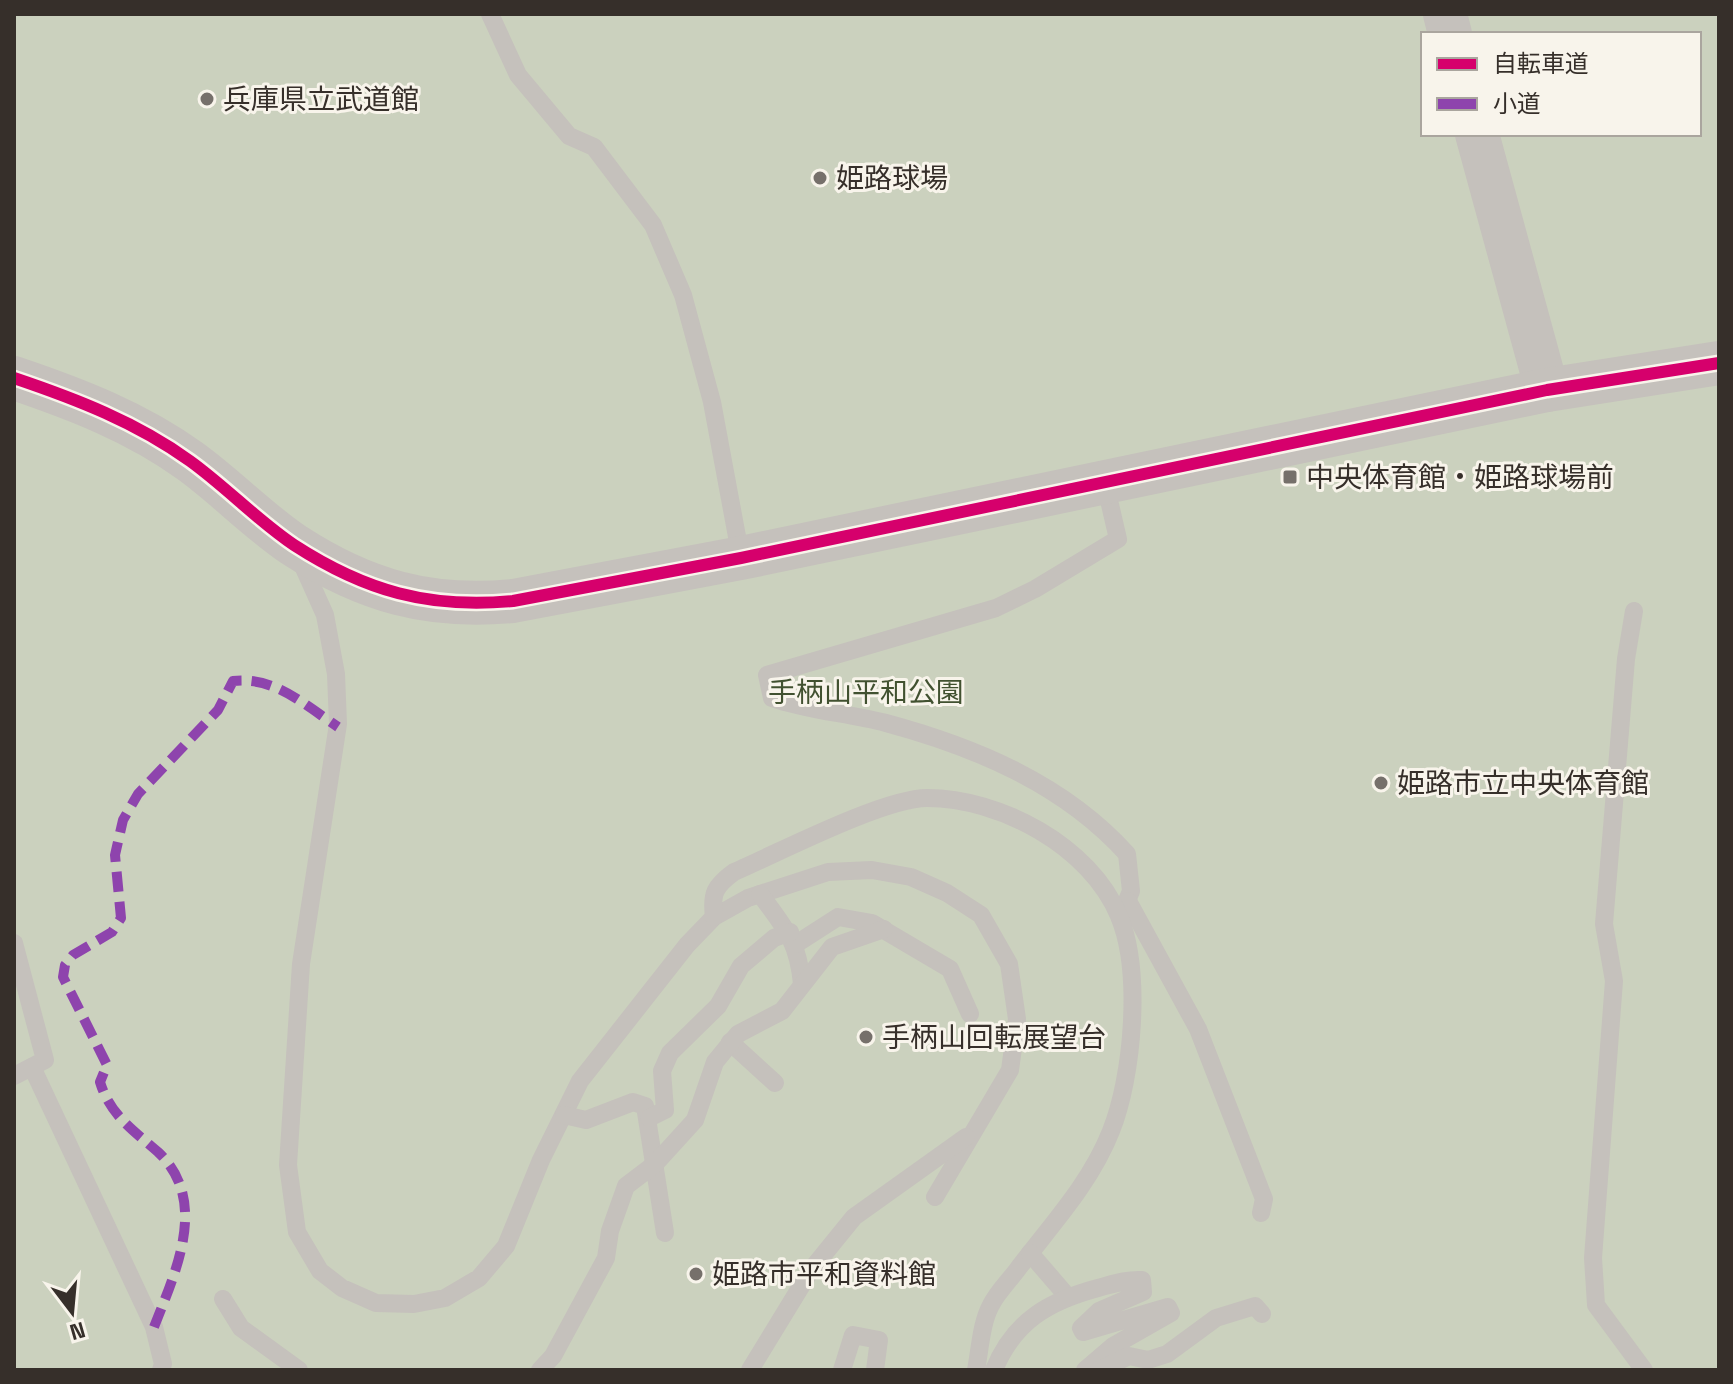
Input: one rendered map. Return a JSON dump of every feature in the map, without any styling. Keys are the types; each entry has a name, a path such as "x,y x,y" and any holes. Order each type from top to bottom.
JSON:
{"street":[{"path":"1478,136 1547,390"},
{"path":"14,378 83,402 147,434 188,460 293,544 341,571 399,595 441,604 513,601 741,558 1547,390 1719,363"}],"lane":[{"path":"490,14 518,75 569,136 594,147 653,225 683,295 712,402 741,558"},
{"path":"976,1370 990,1306 1084,1184 1111,1131 1127,1077 1131,974 1124,910 1131,891 1127,854 1063,796 985,756 886,723 772,698 767,675 982,612 1035,589 1118,539 1105,483"},
{"path":"293,544 325,615 336,674 338,724 301,964 288,1165 297,1232 320,1271 342,1288 376,1303 414,1304 445,1298 479,1278 506,1246 580,1081 621,1025 714,917 760,894 828,872 872,870 911,877 981,915 1009,964 1017,1019 1010,1070 935,1197"},
{"path":"1634,611 1626,659 1604,924 1614,981 1593,1258 1596,1305 1644,1370"},
{"path":"714,917 712,897 718,883 734,872 887,807 926,798 996,809 1063,846 1124,910 1198,1029 1264,1199 1261,1213"},
{"path":"760,894 793,938 802,984"},
{"path":"649,1118 665,1110 662,1071 670,1053 713,1012 741,966 774,938 793,938 838,917 860,918 884,929 952,971 970,1014"},
{"path":"540,1370 553,1356 606,1258 610,1231 626,1186 655,1164 695,1120 708,1076 730,1042 782,1011 832,947 884,929"},
{"path":"14,943 45,1060 14,1076"},
{"path":"730,1042 775,1083"},
{"path":"32,1067 154,1327 163,1364 161,1370"},
{"path":"564,1115 586,1120 633,1102 645,1106 665,1233"},
{"path":"750,1370 811,1270 854,1217 972,1133"},
{"path":"1030,1253 1067,1296"},
{"path":"994,1370 1012,1335 1041,1308 1067,1296 1142,1280 1143,1292 1099,1311 1081,1328 1083,1332 1168,1307 1171,1313 1113,1346 1085,1370"},
{"path":"223,1299 241,1328 299,1370"},
{"path":"1099,1370 1129,1356 1148,1360 1167,1354 1216,1318 1255,1306 1262,1314"},
{"path":"842,1370 853,1335 879,1340 875,1370"}],"green space":[{"name":"手柄山平和公園","path":"14,14 1719,14 1719,1370 14,1370"}],"marked path":[{"path":"154,1327 171,1284 183,1238 185,1215 182,1192 174,1171 123,1121 104,1094 100,1082 107,1065 63,977 65,965 73,955 112,932 121,918 115,855 123,820 138,794 218,710 233,681 262,683 276,688 338,727"}],"cycle path":[{"path":"14,378 83,403 169,447 294,545 346,574 372,585 426,599 482,603 513,601 741,558 1547,390 1719,363"}],"place":[{"name":"兵庫県立武道館","path":"207,99"},
{"name":"姫路球場","path":"820,178"},
{"name":"中央体育館・姫路球場前","path":"1290,477"},
{"name":"姫路市立中央体育館","path":"1381,783"},
{"name":"手柄山回転展望台","path":"866,1037"},
{"name":"姫路市平和資料館","path":"696,1274"}]}
